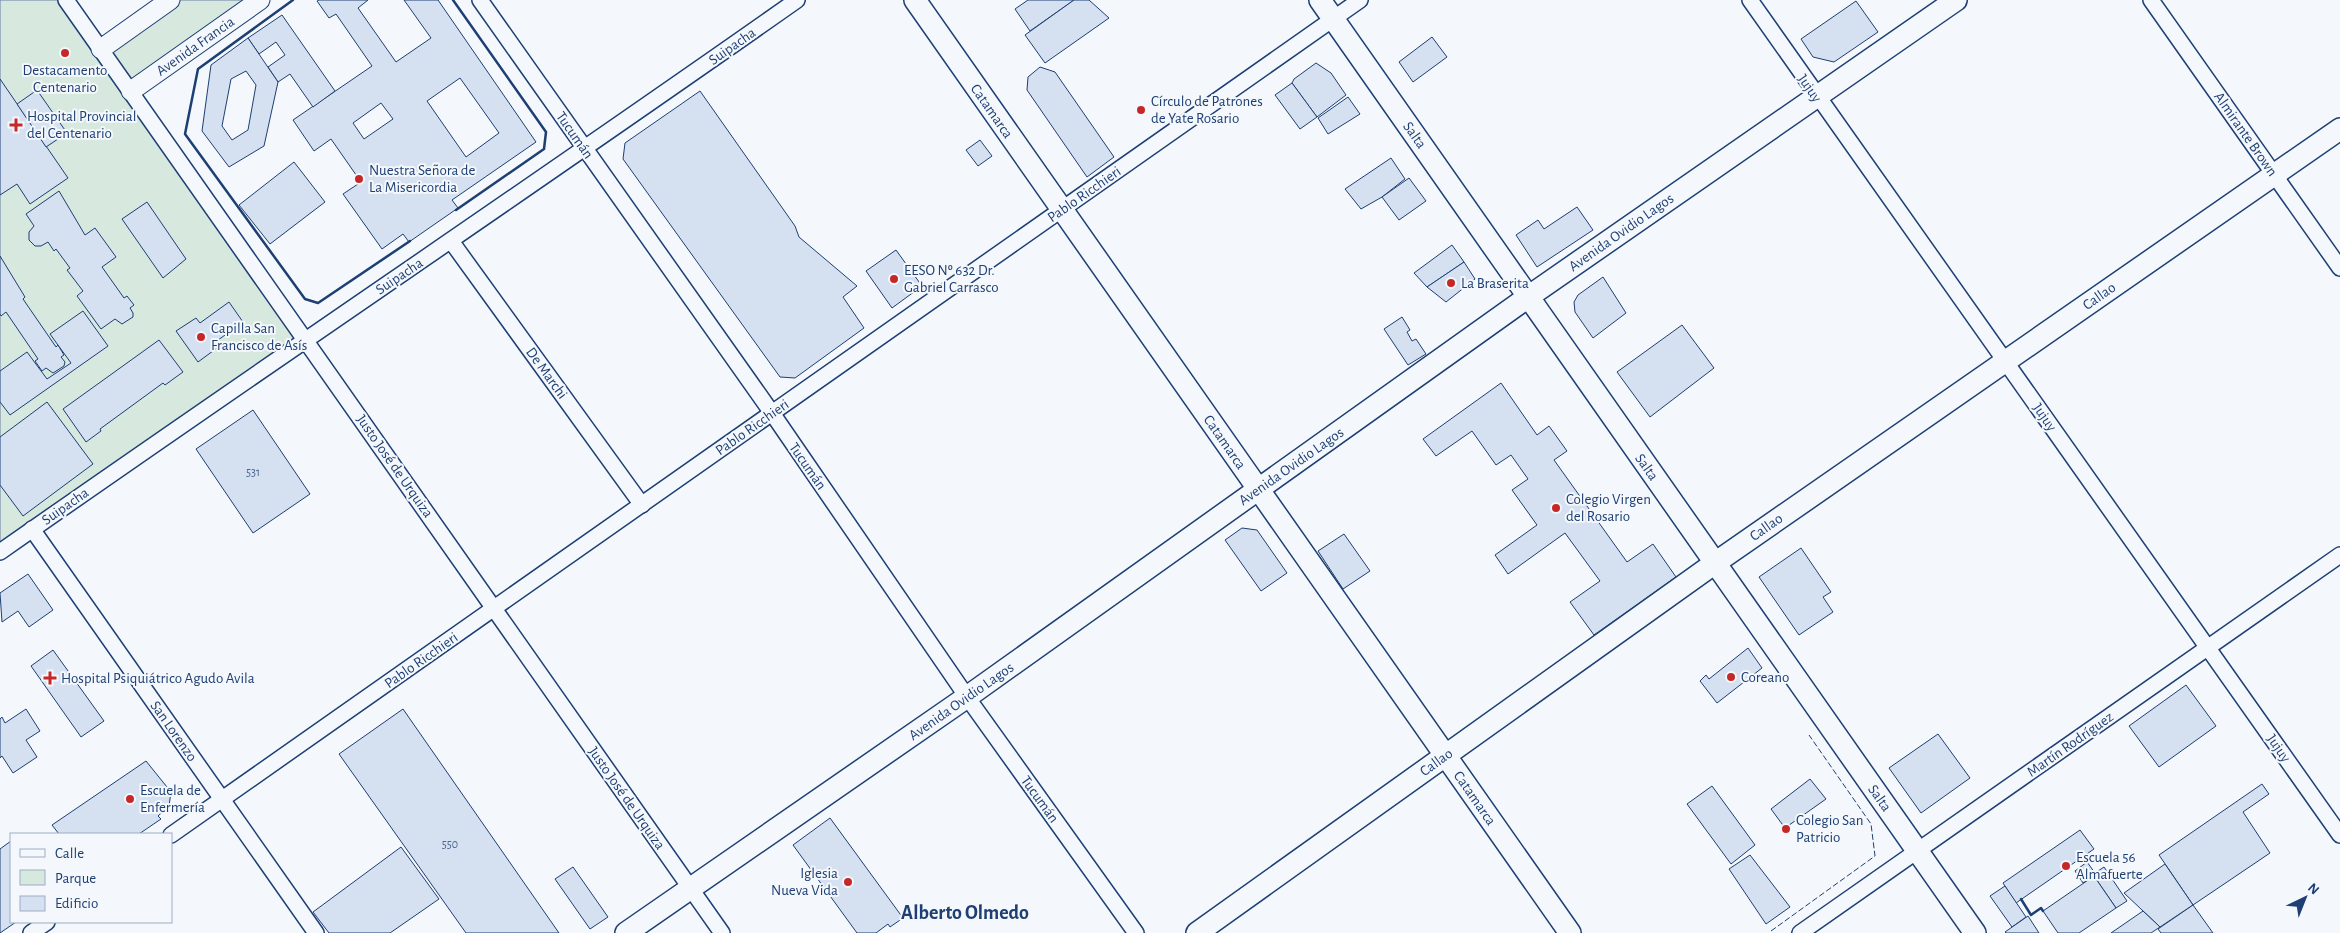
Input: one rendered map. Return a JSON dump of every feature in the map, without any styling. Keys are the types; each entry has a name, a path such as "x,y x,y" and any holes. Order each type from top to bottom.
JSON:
{"main road":[{"name":"Catamarca","path":"915,0 1570,933"},
{"name":"Salta","path":"1320,0 1975,933"},
{"name":"Avenida Ovidio Lagos","path":"626,933 967,697 1528,297 1956,0"},
{"name":"Callao","path":"1197,933 1715,562 2340,129"}],"street":[{"name":"Justo José de Urquiza","path":"66,0 722,933"},
{"path":"101,49 170,0"},
{"name":"Avenida Francia","path":"131,91 260,0"},
{"name":"Tucumán","path":"480,0 772,413 967,697 1136,933"},
{"name":"Suipacha","path":"0,552 585,150 797,0"},
{"name":"Pablo Ricchieri","path":"172,834 1360,0"},
{"name":"Jujuy","path":"1750,0 1817,98 2006,361 2340,835"},
{"name":"Almirante Brown","path":"2151,0 2340,268"},
{"name":"De Marchi","path":"451,241 642,504"},
{"name":"San Lorenzo","path":"32,529 316,933"},
{"name":"Martín Rodríguez","path":"1800,933 2340,555"},
{"path":"31,933 46,923"}],"green space":[{"path":"0,0 66,0 101,49 170,0 260,0 131,91 306,340 0,552"}],"building":[{"path":"368,0 358,8 396,62 431,38 404,0 438,0 536,142 452,200 458,208 409,242 403,234 382,249 343,194 361,182 331,139 314,151 293,120 372,66 336,14 329,18 317,1","holes":["460,78 499,133 466,157 427,101","381,103 393,119 364,139 353,123"]},
{"path":"1028,0 1074,0 1030,31 1015,9"},
{"path":"1074,0 1089,0 1109,18 1045,63 1025,35"},
{"path":"1856,1 1878,32 1834,62 1813,57 1801,39"},
{"path":"282,15 335,91 313,107 290,74 278,82 268,67 285,55 276,42 259,54 248,38"},
{"path":"1432,37 1447,57 1413,82 1399,62"},
{"path":"248,38 278,82 264,146 229,167 202,131 211,65","holes":["246,71 256,85 248,130 232,140 222,126 231,79"]},
{"path":"1316,63 1331,73 1346,95 1317,117 1292,83 1294,79"},
{"path":"1040,67 1055,72 1114,157 1087,177 1027,90 1028,77"},
{"name":"Hospital Provincial del Centenario","path":"0,79 68,178 30,204 17,184 0,195"},
{"path":"1292,83 1317,117 1300,129 1275,95"},
{"path":"37,90 67,133 46,147 17,104"},
{"path":"700,91 795,226 799,237 857,286 843,297 864,328 795,378 780,377 623,159 625,143"},
{"path":"1348,97 1360,114 1328,134 1318,118"},
{"path":"980,140 992,156 978,166 966,150"},
{"path":"1391,158 1405,179 1382,197 1361,209 1345,189"},
{"path":"294,162 325,202 270,244 239,205"},
{"path":"1409,178 1426,201 1399,220 1382,197"},
{"path":"59,191 85,235 95,228 116,257 102,267 124,298 127,296 134,305 130,308 133,317 122,324 115,319 101,329 77,296 83,291 67,270 70,268 56,249 54,251 48,242 41,246 35,246 29,240 29,232 34,226 26,214"},
{"path":"147,202 186,259 163,278 122,219"},
{"path":"1577,207 1593,230 1537,267 1516,235 1538,220 1544,229"},
{"path":"1452,245 1464,262 1427,287 1414,273"},
{"name":"EESO Nº 632 Dr. Gabriel Carrasco","path":"896,250 922,286 892,308 866,271"},
{"path":"0,256 25,297 23,299 56,347 58,345 64,355 61,357 65,362 64,366 53,373 46,368 42,371 35,361 38,359 6,312 1,316 0,314"},
{"name":"La Braserita","path":"1464,262 1475,279 1446,302 1427,287"},
{"path":"1603,277 1626,313 1593,338 1575,312 1574,302 1578,295"},
{"name":"Capilla San Francisco de Asís","path":"229,302 243,322 214,343 217,348 198,362 176,331 196,318 200,323"},
{"path":"83,311 108,346 10,415 0,402 0,371 27,352 47,379 71,363 50,334"},
{"path":"1402,317 1410,330 1407,332 1412,341 1416,339 1426,354 1408,365 1384,329"},
{"path":"1682,325 1714,368 1650,417 1617,372"},
{"path":"159,340 183,372 165,385 163,383 100,429 101,431 86,442 63,409"},
{"name":"Colegio Virgen del Rosario","path":"1501,383 1537,435 1549,426 1567,451 1554,460 1627,562 1653,544 1676,577 1594,635 1570,602 1600,581 1565,533 1508,574 1495,555 1537,525 1512,490 1528,479 1511,455 1496,465 1472,431 1436,456 1423,439"},
{"path":"47,402 93,464 23,516 0,485 0,437"},
{"path":"253,410 310,494 253,533 196,449"},
{"path":"1242,528 1257,530 1287,573 1261,591 1225,540"},
{"path":"1344,534 1370,571 1343,589 1318,551"},
{"path":"1801,548 1831,592 1823,597 1833,612 1799,635 1759,577"},
{"path":"28,574 53,610 29,627 18,611 2,622 0,593"},
{"name":"Coreano","path":"1748,648 1762,668 1717,703 1700,681 1706,675 1709,679"},
{"path":"53,650 104,721 81,737 31,666"},
{"path":"2186,685 2216,726 2159,767 2129,726"},
{"path":"26,709 40,731 26,740 37,757 13,773 2,756 0,758 0,719 2,717 5,723"},
{"path":"403,709 559,933 466,933 339,754"},
{"path":"1938,734 1970,778 1921,813 1889,768"},
{"name":"Escuela de Enfermería","path":"146,761 171,792 169,806 158,816 161,819 140,833 58,833 52,825"},
{"path":"1810,779 1826,799 1785,828 1771,809"},
{"path":"2262,784 2269,794 2243,812 2270,853 2193,905 2159,855"},
{"path":"1712,786 1755,845 1731,864 1687,804"},
{"name":"Iglesia Nueva Vida","path":"830,818 903,918 890,927 888,924 876,933 857,933 793,845"},
{"path":"2080,830 2094,849 2016,903 2003,883"},
{"path":"10,842 10,923 15,923 0,933 0,849"},
{"path":"401,847 439,899 390,933 329,933 313,912"},
{"path":"1750,855 1790,907 1766,924 1729,869"},
{"path":"2087,862 2095,873 2104,867 2127,901 2116,908 2094,876 2083,883 2075,871"},
{"path":"2165,864 2193,905 2160,927 2124,893"},
{"path":"573,867 608,917 590,929 555,879"},
{"path":"2094,876 2116,908 2079,933 2058,933 2043,911"},
{"path":"2005,886 2026,917 2012,927 1990,896"},
{"path":"2193,905 2213,933 2161,933 2158,929"},
{"path":"2143,911 2160,927 2151,933 2111,933"},
{"path":"2028,916 2039,933 2005,932"}],"fence":[{"path":"1771,931 1875,856 1871,824 1809,735"}],"wall":[{"path":"293,0 198,69 185,134 305,299 318,303 410,241"},
{"path":"453,0 546,132 544,149 456,210"},
{"path":"2021,899 2031,915 2041,908 2043,911"}],"place":[{"name":"Destacamento Centenario","path":"65,53"},
{"name":"Círculo de Patrones de Yate Rosario","path":"1141,110"},
{"name":"Hospital Provincial del Centenario","path":"16,125"},
{"name":"Nuestra Señora de La Misericordia","path":"359,179"},
{"name":"EESO Nº 632 Dr. Gabriel Carrasco","path":"894,279"},
{"name":"La Braserita","path":"1451,283"},
{"name":"Capilla San Francisco de Asís","path":"201,337"},
{"name":"Colegio Virgen del Rosario","path":"1556,508"},
{"name":"Coreano","path":"1731,677"},
{"name":"Hospital Psiquiátrico Agudo Avila","path":"50,678"},
{"name":"Escuela de Enfermería","path":"130,799"},
{"name":"Colegio San Patricio","path":"1786,829"},
{"name":"Escuela 56 Almafuerte","path":"2066,866"},
{"name":"Iglesia Nueva Vida","path":"848,882"}],"district":[{"name":"Alberto Olmedo","path":"965,912"}]}
